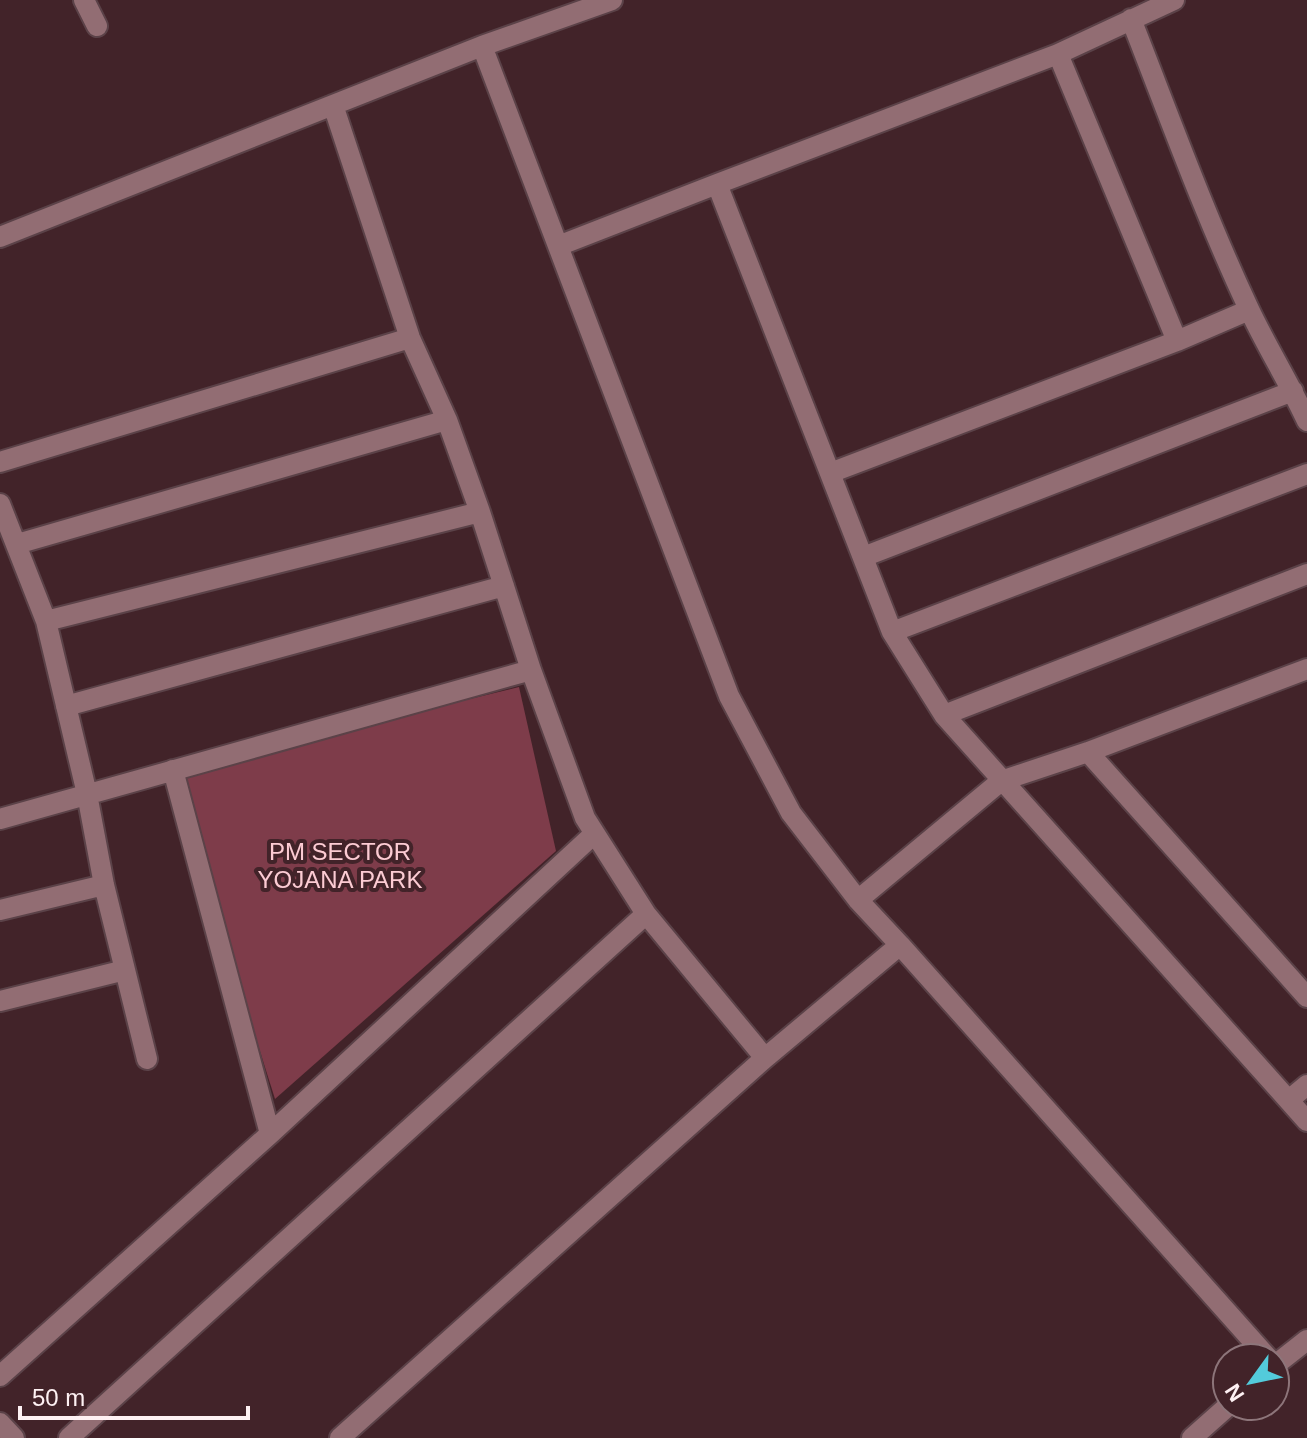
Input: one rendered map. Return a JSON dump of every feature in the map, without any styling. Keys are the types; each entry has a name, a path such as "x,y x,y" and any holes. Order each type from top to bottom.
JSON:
{"street":[{"path":"84,0 97,26"},
{"path":"0,237 482,46 612,0"},
{"path":"558,246 1058,54 1174,0"},
{"path":"1131,19 1212,226 1249,310 1307,421"},
{"path":"482,46 729,696 791,813 858,900 1254,1342"},
{"path":"1058,54 1177,341"},
{"path":"333,105 410,338 447,420 531,670 585,818 646,914 765,1058"},
{"path":"717,184 892,632 944,715 1307,1121"},
{"path":"830,473 1177,341 1249,310"},
{"path":"0,462 410,338"},
{"path":"863,557 1293,391"},
{"path":"17,544 447,420"},
{"path":"892,632 1307,474"},
{"path":"0,504 46,621 87,794 104,885 147,1059"},
{"path":"46,621 480,512"},
{"path":"944,715 1307,574"},
{"path":"66,706 504,586"},
{"path":"858,900 1001,781 1088,752 1307,669"},
{"path":"0,819 531,670"},
{"path":"1088,752 1307,997"},
{"path":"173,770 270,1134"},
{"path":"0,1376 270,1134 594,834"},
{"path":"0,910 104,885"},
{"path":"69,1438 646,914"},
{"path":"340,1438 765,1058 900,945"},
{"path":"0,1001 125,970"},
{"path":"1289,1100 1307,1085"},
{"path":"1291,1352 1307,1340"},
{"path":"1192,1438 1211,1421"},
{"path":"0,1423 14,1438"}],"green space":[{"name":"PM SECTOR YOJANA PARK","path":"519,687 556,851 275,1099 172,771"}]}
